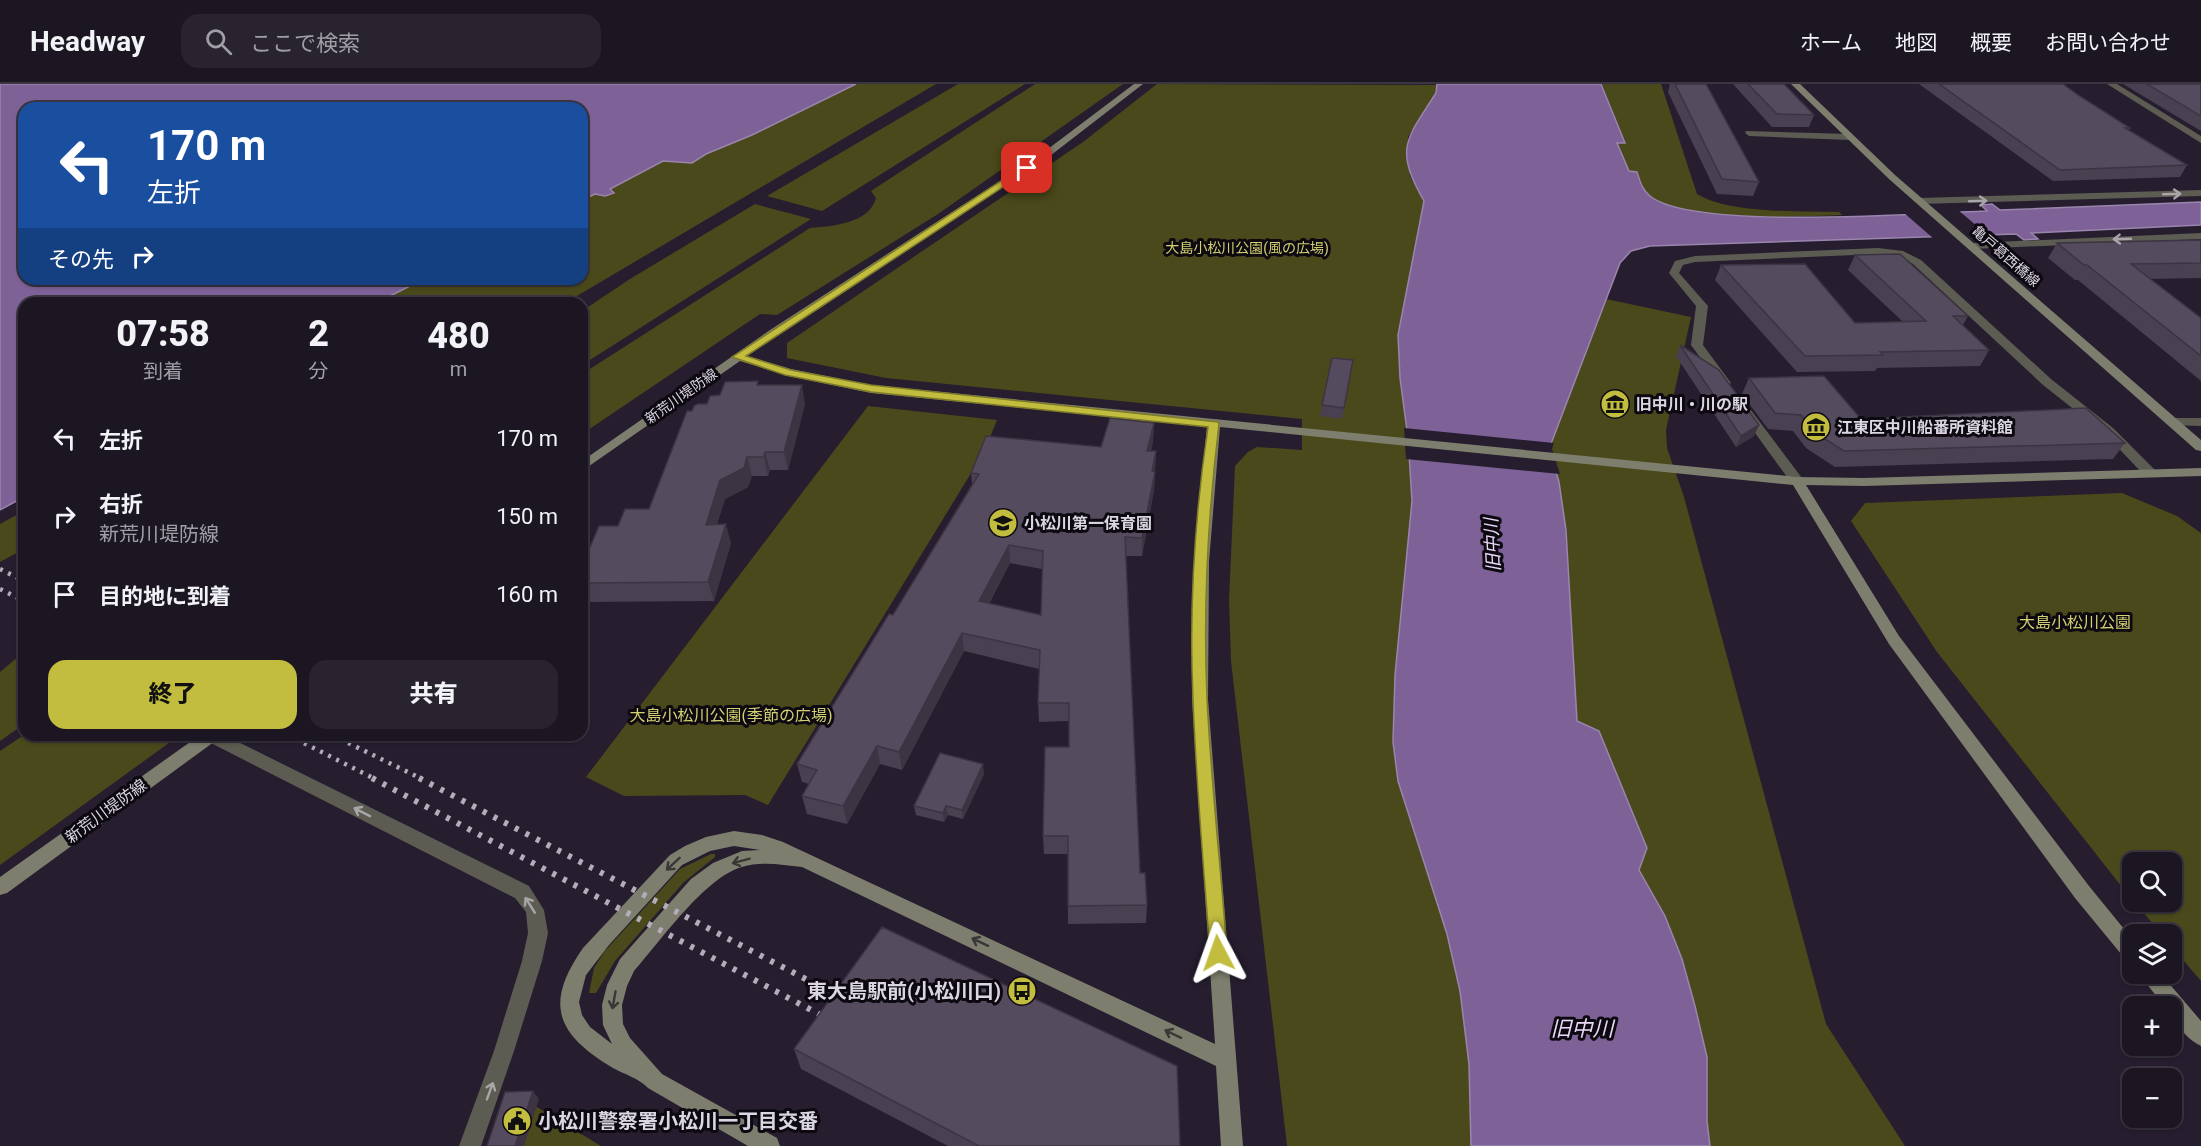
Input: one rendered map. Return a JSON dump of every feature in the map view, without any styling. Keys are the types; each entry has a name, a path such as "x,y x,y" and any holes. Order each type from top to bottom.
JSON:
{"street":[{"name":"新荒川堤防線","path":"588,463 737,357 1043,157 1139,84"},
{"name":"亀戸葛西橋線","path":"1795,84 1921,203 2201,447"},
{"path":"2111,84 2201,140"},
{"path":"1749,133 1850,137"},
{"path":"1921,203 2201,193"},
{"path":"1970,244 2201,236"},
{"path":"2122,941 2082,892 1894,640 1797,481 1697,345 1702,306 1674,273 1679,263 1695,259 1878,250 1899,253 1917,262 2047,382 2109,431 2150,473"},
{"path":"737,357 789,372 871,389 1797,481 1864,482 2201,472"},
{"path":"2173,422 2201,422"},
{"path":"1214,424 1207,473 1199,677 1232,1146"},
{"name":"新荒川堤防線","path":"0,887 203,741"},
{"path":"223,741 522,892 535,910 538,933 532,961 504,1051 470,1146"},
{"path":"769,1146 596,1045 582,1033 572,1017 570,999 573,982 587,955 676,860 708,843 753,838 772,844 1226,1060"},
{"path":"655,1081 623,1045 613,1025 612,1005 617,985 627,965 698,885 719,868 742,859 771,856 804,860"},
{"path":"2157,984 2201,1036"}],"green space":[{"path":"856,84 936,84 575,297 388,297 412,285 588,285 588,197 595,194 605,196 613,193 609,189 663,161 692,163 706,154 752,135"},
{"path":"958,84 1025,84 822,211 767,196"},
{"path":"1035,84 1123,84 938,214 777,315 760,314 588,430 588,370 810,228 849,222 866,213 876,198 871,191"},
{"name":"大島小松川公園(風の広場)","path":"1157,84 1437,85 1436,93 1408,137 1410,176 1424,201 1398,335 1412,501 1395,675 1393,742 1398,781 1447,934 1460,991 1469,1064 1471,1146 1287,1146 1231,661 1229,600 1235,466 1248,452 1257,447 1302,450 1302,419 886,378 787,358 787,343 1083,142"},
{"path":"1602,84 1661,84 1697,194 1727,205 1746,208 1839,212 1842,215 1742,217 1715,215 1667,205 1650,196 1643,188 1637,172 1629,171 1617,142 1625,142"},
{"path":"755,204 811,219 588,361 588,307"},
{"path":"1606,299 1691,317 1666,430 1667,448 1684,497 1826,1024 1905,1146 1710,1146 1707,1121 1707,1057 1682,959 1665,916 1639,870 1577,721 1566,530 1549,449"},
{"name":"大島小松川公園(季節の広場)","path":"868,406 997,420 984,452 768,805 745,795 624,796 586,777"},
{"name":"大島小松川公園","path":"2122,493 2177,516 2201,533 2201,981 2182,959 2182,924 2153,924 2143,912 2182,912 2182,852 2122,852 2122,887 1937,652 1851,521 1865,503"},
{"path":"18,514 18,552 0,562 0,524"},
{"path":"18,657 18,728 0,741 0,672"},
{"path":"18,739 18,741 172,741 0,865 0,751"},
{"path":"715,854 715,857 683,883 615,961 596,993 589,993 594,968 604,952 680,869"},
{"path":"512,1092 601,1146 490,1146"}],"water":[{"path":"0,84 856,84 752,135 706,154 692,163 663,161 610,189 614,193 605,196 595,194 588,197 588,102 18,102 18,285 412,285 388,297 18,297 18,500 0,510"},
{"name":"旧中川","path":"1437,84 1601,84 1625,143 1617,143 1629,171 1637,172 1647,194 1674,207 1712,213 1759,217 1864,216 1987,211 1981,205 1992,204 2000,210 2201,202 2201,225 2031,233 2038,239 2024,240 2016,234 1650,246 1631,251 1620,263 1549,449 1559,482 1566,530 1577,721 1599,731 1647,848 1639,870 1665,916 1682,959 1707,1057 1707,1121 1710,1146 1471,1146 1469,1064 1460,991 1447,934 1398,781 1393,742 1395,675 1412,501 1398,335 1424,201 1409,168 1407,156 1411,134 1436,93"}],"pier":[{"path":"1958,210 1990,237 1934,239 1903,212"},
{"path":"1404,428 1554,443 1552,449 1560,474 1406,459"}],"building":[{"path":"1675,84 1706,84 1759,182 1722,179"},
{"path":"1748,84 1784,84 1814,115 1777,114"},
{"path":"1939,84 2063,84 2130,128 2125,128 2187,165 2060,170"},
{"path":"2147,84 2201,84 2201,116"},
{"path":"2201,240 2201,263 2131,264 2201,318 2201,356 2057,243"},
{"path":"1900,254 1968,316 1953,316 1989,350 1805,356 1721,265 1805,264 1855,323 1926,321 1855,255"},
{"path":"1680,345 1719,370 1759,425 1741,436"},
{"path":"1332,358 1353,360 1344,408 1322,405"},
{"path":"1824,376 1861,419 2086,408 2125,443 1844,451 1814,432 1801,415 1775,413 1749,378"},
{"path":"758,381 757,385 802,385 784,452 765,452 764,457 747,457 744,468 720,480 706,525 726,524 708,582 588,583 588,552 599,526 618,526 625,509 649,509 687,411 692,411 698,404 707,404 710,396 720,395 725,382"},
{"path":"1110,418 1154,423 1147,451 1156,451 1152,471 1155,472 1142,538 1125,537 1140,873 1145,873 1147,905 1068,906 1068,836 1043,836 1045,747 1069,747 1069,703 1038,703 1040,650 962,633 899,752 877,746 843,806 802,796 817,770 797,764 889,614 893,615 979,474 971,473 986,436 1101,447","holes":["1009,545 1043,551 1041,615 979,601"]},
{"path":"940,753 983,764 962,810 946,806 943,813 914,806"},
{"path":"882,927 1177,1066 1180,1146 979,1146 794,1049"},
{"path":"533,1091 515,1146 487,1146 505,1092"}],"railway":[{"path":"0,569 18,578"},
{"path":"0,589 18,598"},
{"path":"300,741 375,779"},
{"path":"344,741 422,779"},
{"path":"372,778 834,1022"},
{"path":"419,778 850,1002"}],"place":[{"name":"旧中川・川の駅","path":"1615,404"},
{"name":"江東区中川船番所資料館","path":"1816,427"},
{"name":"小松川第一保育園","path":"1003,523"},
{"name":"東大島駅前(小松川口)","path":"1022,991"},
{"name":"小松川警察署小松川一丁目交番","path":"517,1121"}],"route":[{"path":"1027,168 737,357 821,380 871,389 1214,424 1207,473 1199,633 1200,699 1218,953"}]}
